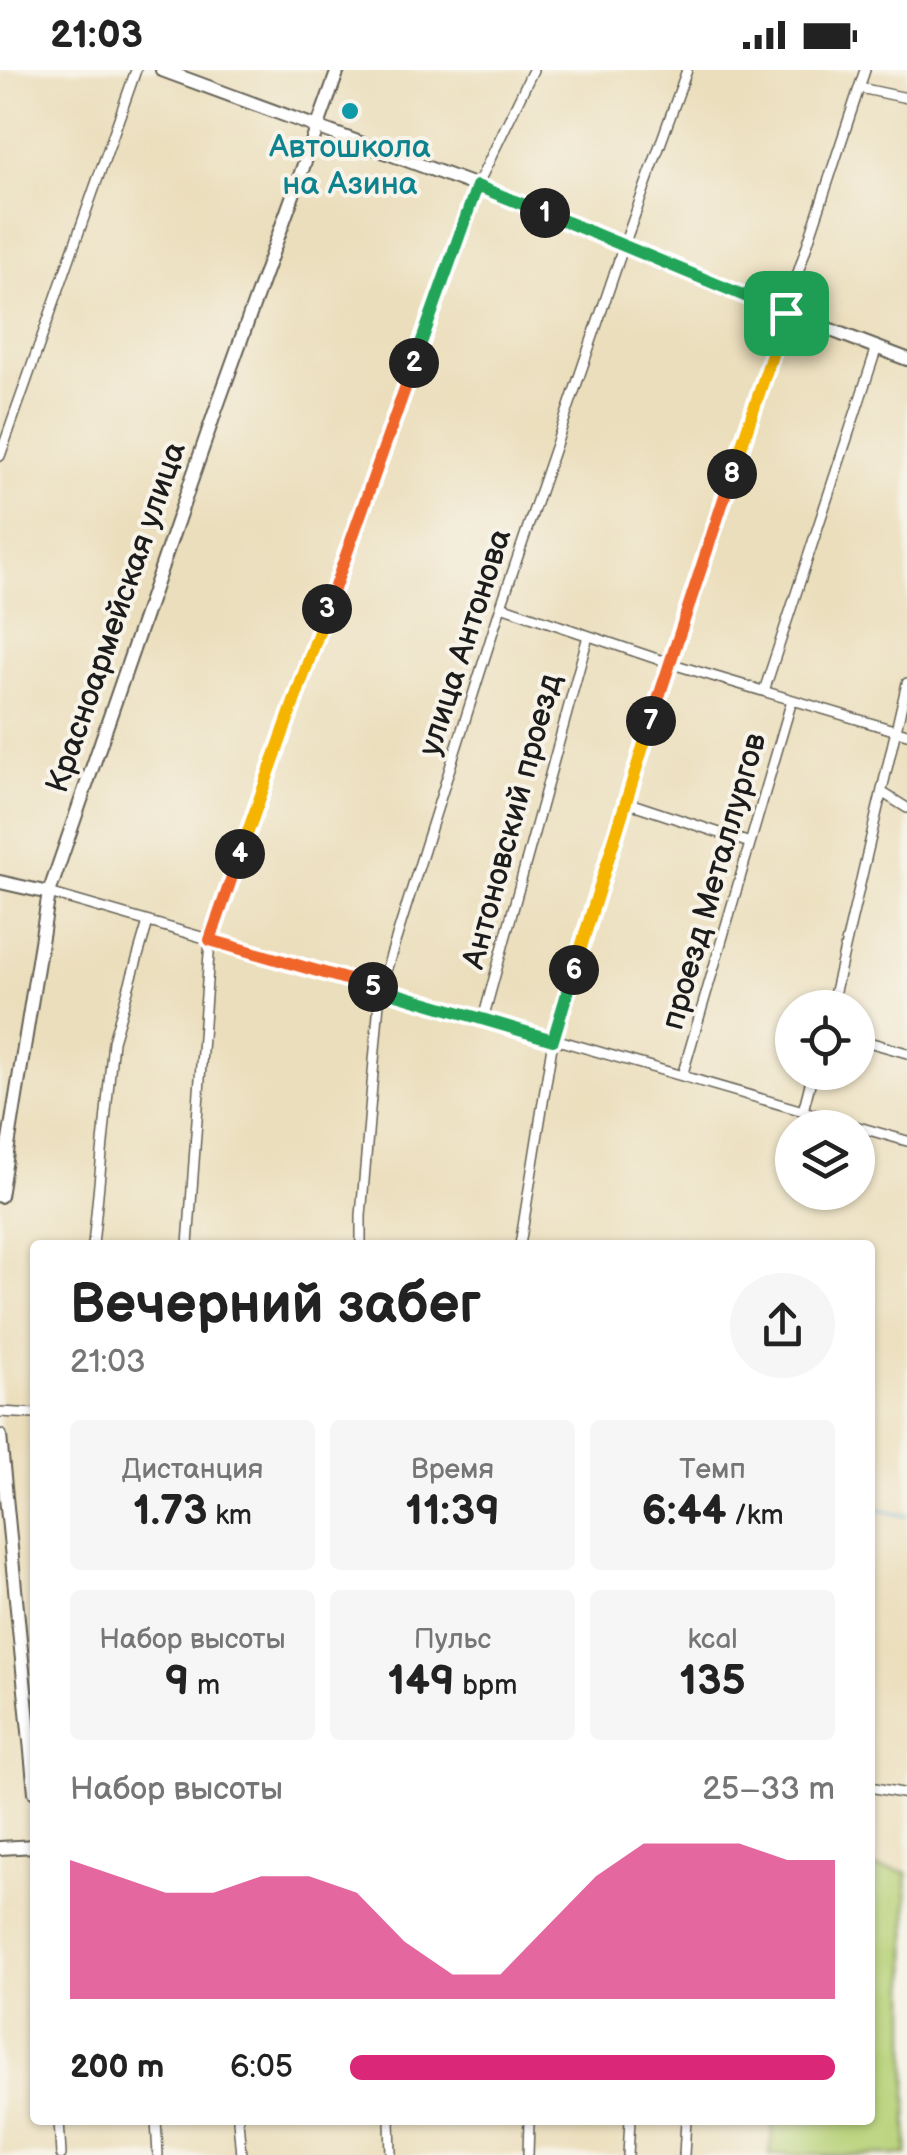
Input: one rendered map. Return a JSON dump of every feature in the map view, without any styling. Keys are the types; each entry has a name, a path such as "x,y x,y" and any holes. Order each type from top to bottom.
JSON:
{"street":[{"path":"1,451 136,70"},
{"path":"162,70 477,186 907,360"},
{"name":"Красноармейская улица","path":"0,1196 49,893 338,70"},
{"path":"188,1240 210,940 477,186 533,70"},
{"name":"улица Антонова","path":"361,1240 380,990 501,606 687,70"},
{"path":"521,1240 553,1040 669,663 865,70"},
{"path":"860,88 907,98"},
{"name":"проезд Металлургов","path":"764,690 876,347"},
{"path":"501,606 669,663 902,733"},
{"name":"Антоновский проезд","path":"483,1019 588,636"},
{"path":"835,990 883,792 902,733 907,683"},
{"name":"проезд Металлургов","path":"682,1076 792,700"},
{"path":"883,792 907,808"},
{"path":"626,802 750,844"},
{"path":"0,882 799,1110"},
{"path":"93,1240 112,1041 148,922"},
{"path":"875,1044 907,1053"},
{"path":"875,1132 907,1141"},
{"path":"0,1412 30,1414"},
{"path":"0,1436 30,1741"},
{"path":"875,1788 907,1794"},
{"path":"0,1848 30,1846"},
{"path":"59,2125 61,2155"},
{"path":"156,2125 158,2155"},
{"path":"238,2125 241,2155"},
{"path":"390,2125 391,2155"},
{"path":"528,2155 530,2125"},
{"path":"628,2155 630,2125"},
{"path":"684,2155 686,2125"}],"green space":[{"path":"875,1868 907,1872 907,2155 769,2155 773,2125 875,2125"}],"waterway":[{"path":"0,1407 30,1407"},
{"path":"875,1509 907,1516"}],"place":[{"name":"Автошкола на Азина","path":"350,111"}],"route":[{"path":"477,186 786,313 669,663 553,1040 210,940 477,186"}]}
